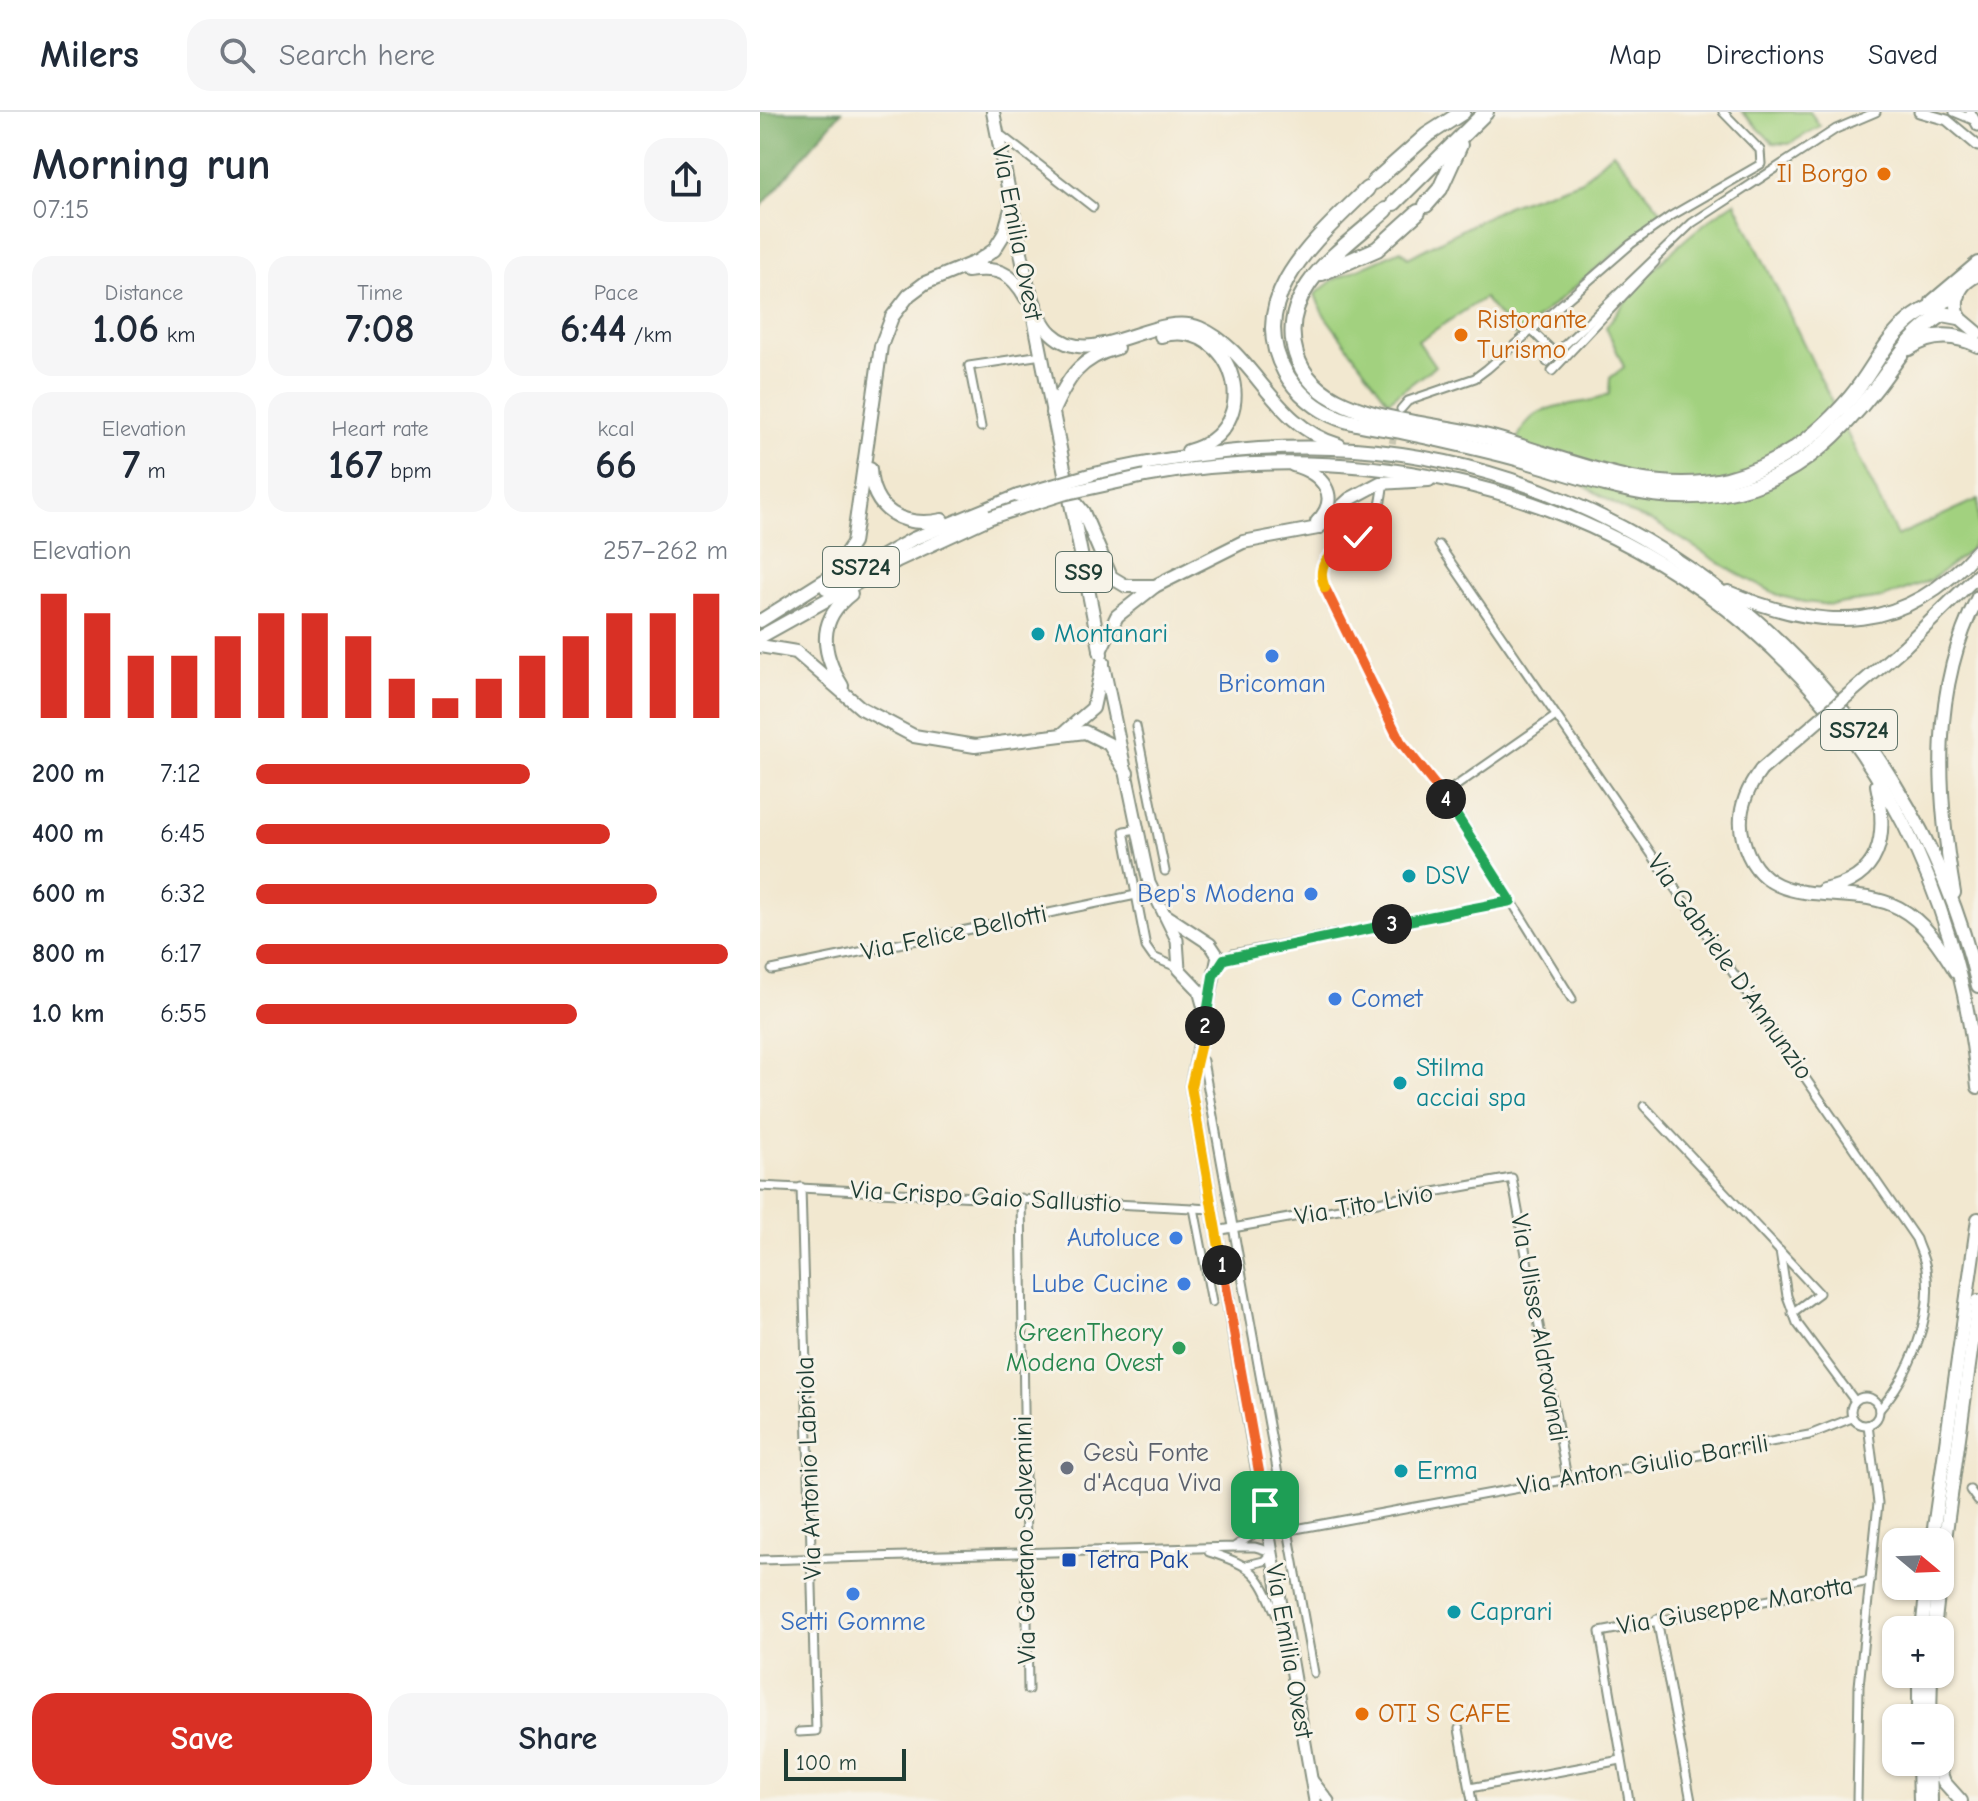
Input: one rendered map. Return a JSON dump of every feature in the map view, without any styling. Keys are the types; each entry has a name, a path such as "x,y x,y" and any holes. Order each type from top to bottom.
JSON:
{"highway":[{"path":"1463,112 1427,135 1371,185 1305,252 1281,290 1274,312 1277,352 1290,380 1312,402 1339,418 1497,452 1624,491 1663,497 1690,497 1755,485 1798,465 1838,433 1918,330 1943,314 1959,317"},
{"path":"1486,112 1316,276 1297,301 1292,330 1302,370 1328,395 1365,411 1487,437 1631,481 1726,480 1754,471 1802,446 1851,397 1891,337 1978,264"},
{"path":"1316,276 1377,249 1422,208 1440,189 1463,137"},
{"path":"1927,308 1958,295"},
{"path":"1895,358 1924,338 1947,336 1978,345"}],"main road":[{"name":"Via Emilia Ovest","path":"993,112 1149,883 1166,915 1176,960"},
{"path":"760,622 830,577 844,561 858,526 881,346 887,325 909,295 994,250 1011,209"},
{"path":"944,274 983,269 1004,272 1015,280 1033,309"},
{"path":"1978,275 1965,283 1958,295 1959,317 1978,333"},
{"path":"1027,284 1050,332 1071,344 1108,342 1175,325 1192,326 1207,332 1224,346 1295,423 1319,437 1354,449"},
{"path":"1052,413 1073,371 1104,351 1174,333 1204,341 1220,354 1233,376 1235,399 1231,417 1225,428 1206,445 1145,467"},
{"path":"869,449 871,484 880,503 891,514 920,524 965,515"},
{"name":"SS724","path":"760,622 891,550 965,515 1063,494 1145,467 1260,450 1354,449 1452,464 1542,491 1641,538 1713,585 1799,659 1857,727 1900,792 1957,912 1978,986"},
{"path":"1284,462 1313,472 1328,490 1325,513 1301,532"},
{"name":"SS724","path":"1145,467 1351,463 1445,480 1555,510 1611,535 1685,577 1760,637 1791,668 1875,774 1932,881 1962,981 1978,1087"},
{"path":"1063,733 1093,708 1101,656 1117,616 1155,586 1243,542 1318,528 1350,499 1380,483 1445,480"},
{"path":"1068,493 1083,512 1111,577 1126,586 1155,586"},
{"name":"SS724","path":"760,637 990,512"},
{"path":"1713,585 1781,614 1821,621 1865,619 1904,605 1942,586 1978,550"},
{"path":"847,695 827,657 827,625 842,601 898,560"},
{"path":"1962,981 1926,929 1899,908 1864,896 1803,894 1775,885 1752,861 1740,829 1743,803 1761,770 1905,646 1978,575"},
{"path":"1957,912 1940,790 1942,721 1955,659 1978,597"},
{"path":"760,646 796,652 890,727 931,741 999,744 1085,732 1109,744 1127,773"},
{"path":"1803,894 1836,887 1860,874 1878,851 1884,821 1875,774"},
{"name":"Via Emilia Ovest","path":"1166,915 1209,945"},
{"path":"1189,943 1209,945 1216,970 1202,982 1190,980 1176,960 1189,943"},
{"name":"Via Emilia Ovest","path":"1216,970 1191,1086 1315,1801"},
{"name":"Via Emilia Ovest","path":"1190,980 1202,995 1203,1030"},
{"path":"1934,1528 1978,1219"},
{"path":"1947,1528 1978,1301"},
{"path":"1919,1776 1920,1801"},
{"path":"1930,1776 1931,1801"},
{"path":"1942,1776 1961,1801"}],"street":[{"path":"1401,409 1408,401 1475,378 1631,244 1671,216 1761,164 1760,150 1723,112"},
{"path":"1547,362 1692,223 1836,129 1876,112"},
{"path":"1919,112 1947,120 1978,146"},
{"path":"1954,112 1974,120"},
{"path":"997,132 1093,207"},
{"path":"1552,371 1692,223"},
{"path":"1532,331 1556,354"},
{"name":"Via Emilia Ovest","path":"981,427 969,366 1042,355"},
{"path":"1383,488 1380,505 1369,528 1325,561 1321,568 1323,583 1400,741 1443,795 1572,999"},
{"name":"Via Gabriele D'Annunzio","path":"1439,545 1916,1239 1926,1268 1927,1295 1918,1339 1907,1366 1879,1410"},
{"path":"1443,795 1556,716"},
{"path":"1136,726 1165,871"},
{"path":"1127,773 1144,769"},
{"path":"1138,829 1124,831 1146,947 1153,957 1176,960"},
{"name":"Via Felice Bellotti","path":"772,970 1136,895"},
{"path":"1209,945 1233,954 1511,901"},
{"path":"1216,970 1233,954"},
{"name":"Via Emilia Ovest","path":"1203,1061 1314,1673"},
{"path":"1644,1106 1819,1293 1792,1313"},
{"name":"Via Tito Livio","path":"1216,1231 1512,1178"},
{"name":"Via Ulisse Aldrovandi","path":"1512,1178 1567,1478"},
{"name":"Via Crispo Gaio Sallustio","path":"760,1186 1212,1209"},
{"name":"Via Antonio Labriola","path":"799,1732 816,1731 801,1187"},
{"name":"Via Gaetano Salvemini","path":"1021,1198 1028,1690"},
{"path":"1194,1208 1212,1302"},
{"path":"1780,1249 1792,1313 1855,1401 1852,1418 1859,1424 1868,1425 1875,1421 1879,1410 1872,1399 1855,1401"},
{"name":"Via Anton Giulio Barrili","path":"1290,1530 1809,1435 1852,1418"},
{"path":"1857,1801 1859,1686 1878,1503 1868,1425"},
{"path":"1253,1433 1271,1429"},
{"path":"1970,1490 1978,1501"},
{"path":"1234,1547 1255,1533 1265,1505"},
{"path":"760,1560 1234,1547 1255,1547 1272,1552 1264,1561 1247,1565"},
{"path":"1203,1550 1247,1565 1260,1577 1285,1634"},
{"name":"Via Giuseppe Marotta","path":"1621,1760 1600,1632 1870,1581"},
{"path":"1657,1619 1691,1801"},
{"path":"1459,1729 1472,1801"},
{"path":"1470,1788 1621,1760 1629,1801"},
{"path":"1310,1777 1329,1801"}],"green space":[{"path":"760,112 841,112 760,208"},
{"path":"1742,112 1810,112 1820,126 1789,144 1773,143"},
{"path":"1613,152 1663,213 1516,336 1484,298 1418,341 1435,366 1388,401 1322,312 1315,294 1333,280 1401,250 1408,258 1507,206 1582,180"},
{"path":"1735,202 1897,536 1978,499 1978,535 1969,551 1931,580 1883,598 1830,605 1780,596 1515,445 1532,417 1543,411 1609,394 1610,378 1624,367 1606,327 1665,258"}],"tunnel":[{"path":"1385,474 1395,431"}],"place":[{"name":"Il Borgo","path":"1884,174"},
{"name":"Ristorante Turismo","path":"1461,335"},
{"name":"Montanari","path":"1038,634"},
{"name":"Bricoman","path":"1272,656"},
{"name":"DSV","path":"1409,876"},
{"name":"Bep's Modena","path":"1311,894"},
{"name":"Comet","path":"1335,999"},
{"name":"Stilma acciai spa","path":"1400,1083"},
{"name":"Autoluce","path":"1176,1238"},
{"name":"Lube Cucine","path":"1184,1284"},
{"name":"GreenTheory Modena Ovest","path":"1179,1348"},
{"name":"Gesù Fonte d'Acqua Viva","path":"1067,1468"},
{"name":"Erma","path":"1401,1471"},
{"name":"Tetra Pak","path":"1069,1560"},
{"name":"Setti Gomme","path":"853,1594"},
{"name":"Caprari","path":"1454,1612"},
{"name":"OTI S CAFE","path":"1362,1714"}],"route":[{"path":"1265,1505 1191,1086 1191,1073 1209,1010 1213,976 1224,959 1233,954 1511,901 1460,818 1400,741 1323,583 1321,568 1325,561 1358,537"}]}
